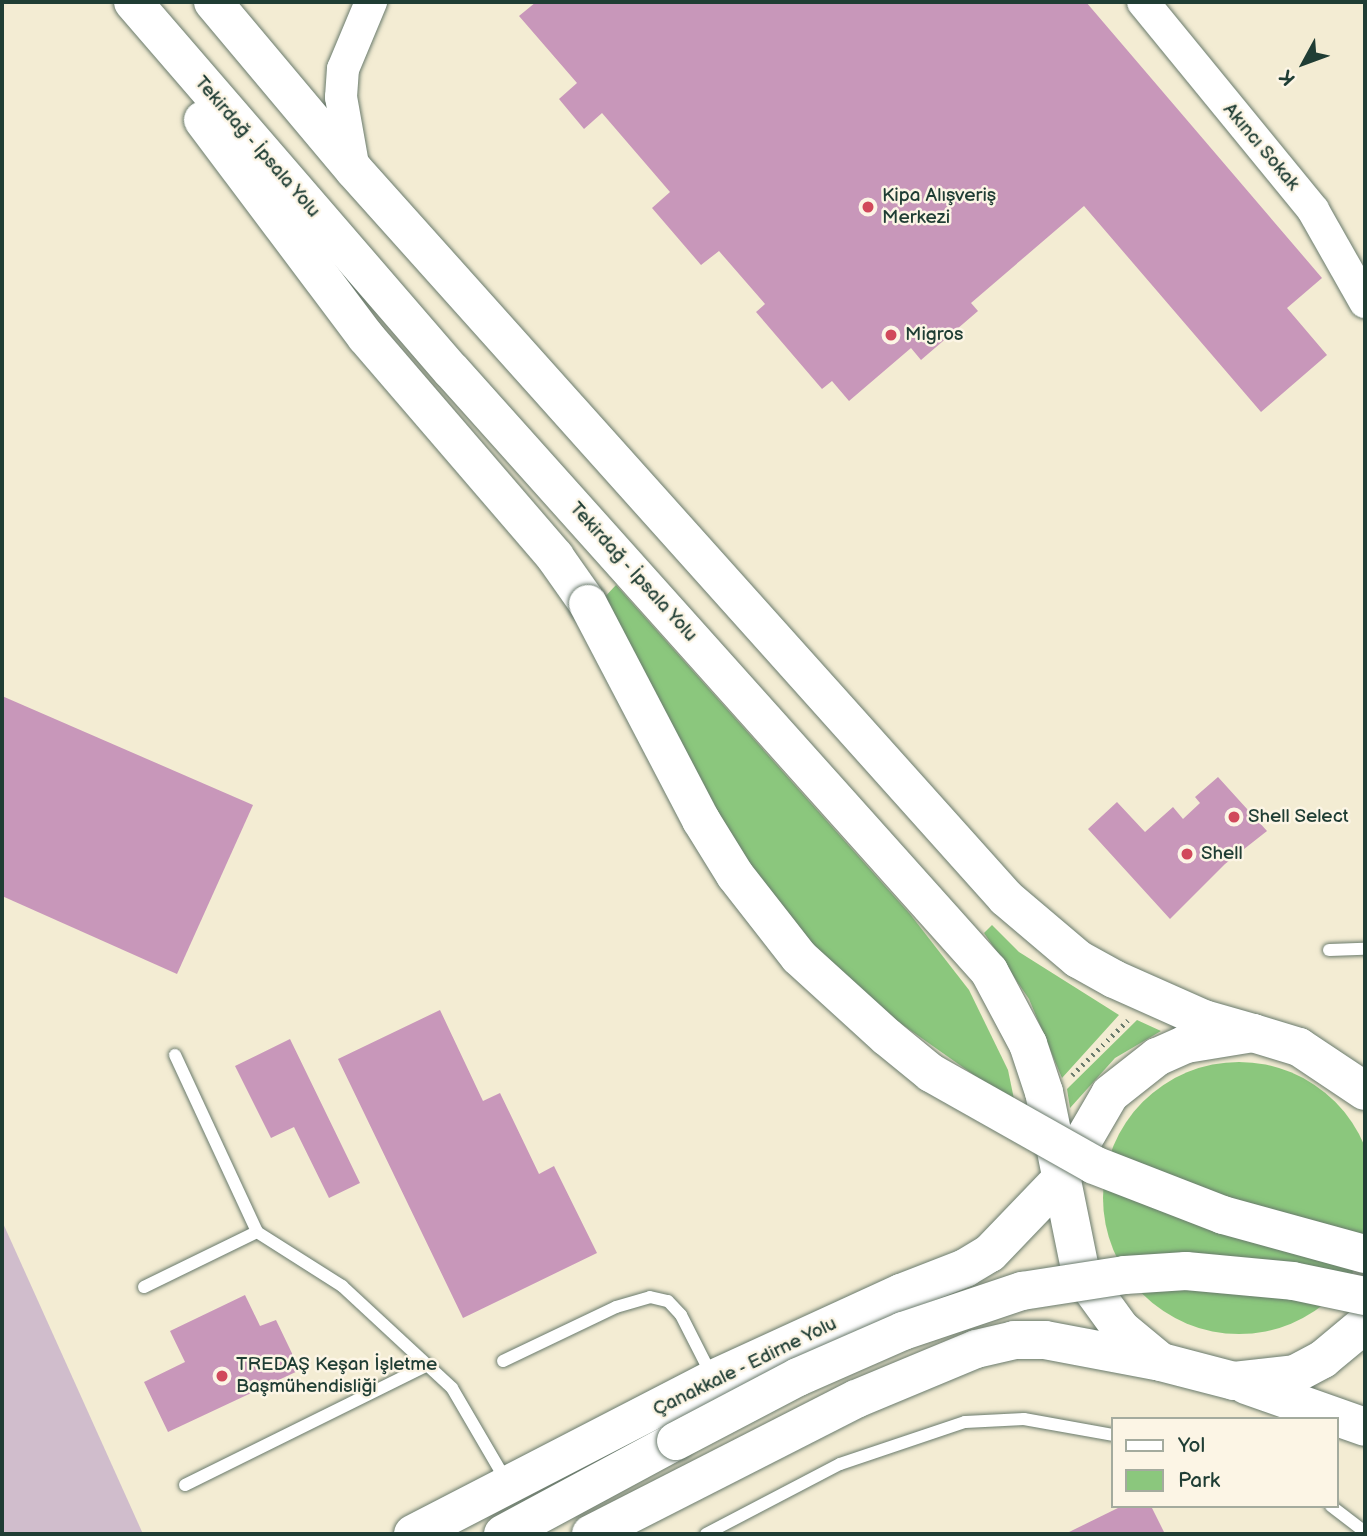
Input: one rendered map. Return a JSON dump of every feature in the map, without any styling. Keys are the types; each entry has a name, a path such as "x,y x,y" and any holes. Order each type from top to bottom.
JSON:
{"highway":[{"path":"112,2 366,337 555,557 588,604 701,820 735,875 799,957 931,1073 1094,1165 1223,1215 1365,1254"},
{"name":"Tekirdağ - İpsala Yolu","path":"133,2 452,370 989,971 1032,1057 1051,1120 1060,1180 1081,1273 1121,1329 1161,1362"},
{"path":"213,2 354,170 1006,898 1078,958 1114,979 1203,1019 1254,1033 1365,1076"},
{"name":"Çanakkale - Edirne Yolu","path":"413,1534 713,1379 965,1268 1013,1231 1060,1180 1099,1109 1134,1072 1186,1044 1254,1033"},
{"path":"1317,1056 1365,1091"},
{"path":"503,1534 676,1441 868,1346 975,1304 1022,1291 1125,1275 1186,1271 1293,1281 1365,1296"},
{"path":"1234,1381 1295,1374 1345,1343 1365,1324"},
{"path":"591,1534 856,1399 976,1349 1014,1340 1045,1340 1161,1362 1234,1381 1337,1417"},
{"path":"1339,1418 1365,1427"}],"street":[{"path":"354,170 341,97 343,69 371,2"},
{"name":"Akıncı Sokak","path":"1143,2 1313,210 1365,302"}],"lane":[{"path":"1329,950 1365,949"},
{"path":"175,1055 257,1232 342,1286 452,1388 509,1486"},
{"path":"144,1287 257,1232"},
{"path":"502,1361 616,1307 650,1297 668,1301 681,1315 713,1379"},
{"path":"185,1485 428,1366"},
{"path":"706,1534 840,1464 965,1422 1024,1419 1112,1436"},
{"path":"1334,1508 1365,1532"}],"path":[{"path":"1069,1078 1131,1017"}],"shaded area":[{"path":"2,1221 143,1534 2,1534"}],"green space":[{"path":"616,585 910,914 969,990 1008,1070 1015,1104 842,982 724,839 602,600"},
{"path":"992,925 1019,952 1119,1015 1062,1078 1029,999 984,933"},
{"path":"1137,1020 1161,1031 1115,1058 1070,1108 1067,1089"},
{"path":"1239,1062 1266,1065 1291,1072 1315,1085 1335,1102 1352,1122 1368,1156 1368,1240 1365,1250 1352,1274 1335,1294 1315,1311 1291,1324 1266,1331 1239,1334 1212,1331 1187,1324 1163,1311 1143,1294 1126,1274 1113,1250 1106,1225 1103,1198 1106,1171 1113,1146 1126,1122 1143,1102 1163,1085 1187,1072 1212,1065"}],"building":[{"name":"Kipa Alışveriş Merkezi","path":"536,2 1086,2 1322,278 1287,308 1327,355 1261,412 1084,206 971,303 978,311 921,360 911,348 849,401 832,381 822,389 756,312 765,304 719,251 701,265 652,208 670,192 602,113 584,129 559,99 577,83 519,16"},
{"path":"2,696 253,805 177,974 2,896"},
{"path":"1218,777 1267,831 1225,864 1170,919 1088,829 1117,802 1145,832 1173,807 1183,819 1200,803 1195,797"},
{"path":"440,1010 483,1101 500,1093 539,1174 554,1166 597,1253 463,1318 338,1059"},
{"path":"290,1039 360,1183 329,1198 294,1127 271,1138 235,1066"},
{"name":"TREDAŞ Keşan İşletme Başmühendisliği","path":"245,1295 260,1326 276,1320 300,1370 168,1432 144,1382 185,1362 170,1331"},
{"path":"1118,1508 1152,1508 1165,1534 1065,1534"}],"place":[{"name":"Kipa Alışveriş Merkezi","path":"868,207"},
{"name":"Migros","path":"891,335"},
{"name":"Shell Select","path":"1234,817"},
{"name":"Shell","path":"1187,854"},
{"name":"TREDAŞ Keşan İşletme Başmühendisliği","path":"222,1376"}]}
